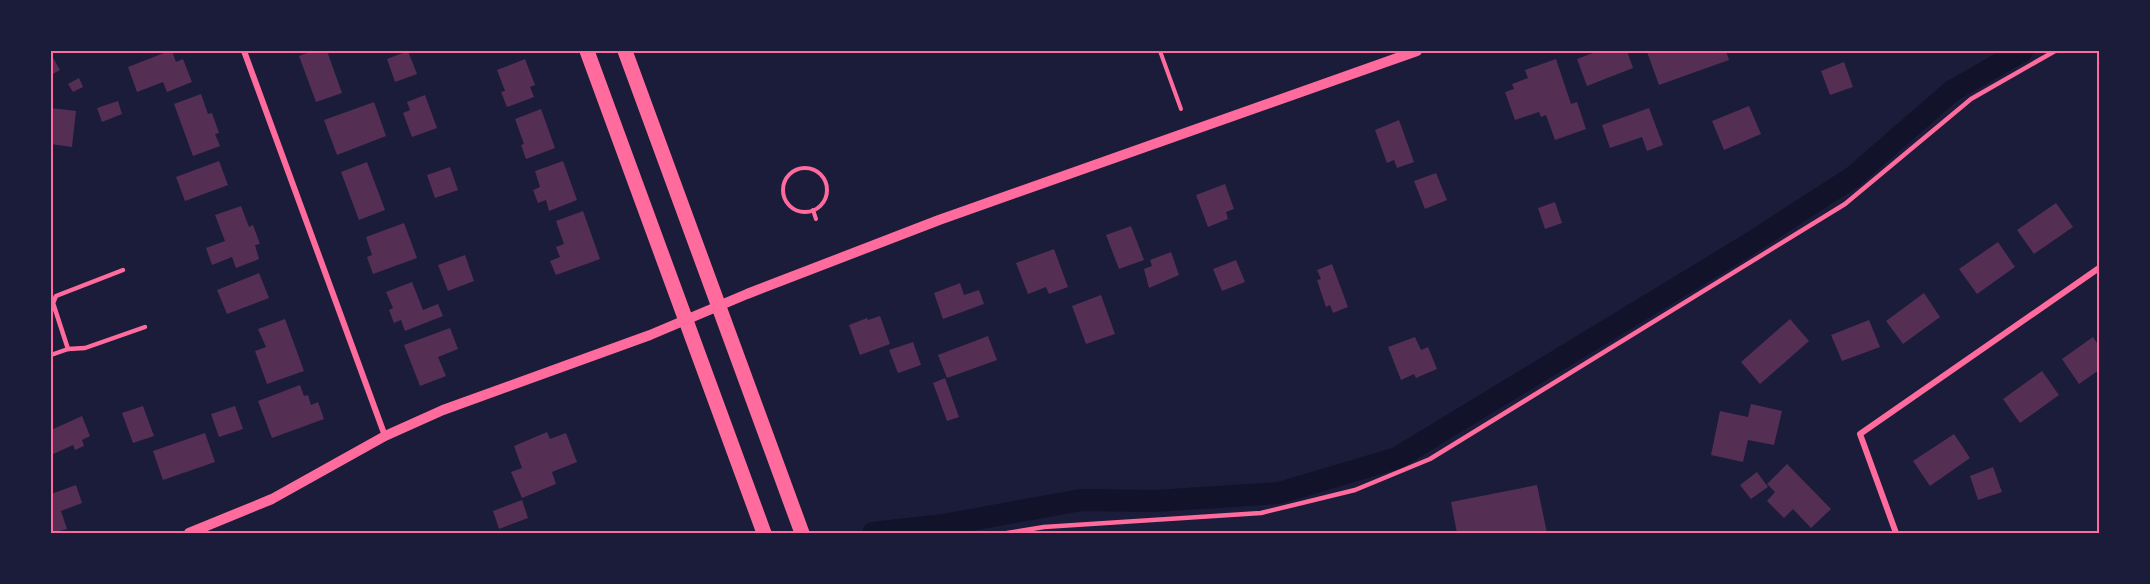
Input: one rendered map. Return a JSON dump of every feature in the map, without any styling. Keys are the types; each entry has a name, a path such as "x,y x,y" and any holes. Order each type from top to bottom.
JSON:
{"main road":[{"path":"586,51 764,533"},
{"path":"625,51 802,533"}],"street":[{"path":"244,51 385,436"},
{"path":"189,533 272,499 385,436 443,410 650,335 719,305 939,220 1417,51"},
{"path":"1896,533 1860,434 2099,268"}],"lane":[{"path":"1007,533 1044,527 1261,513 1355,490 1430,459 1845,204 1971,99 2055,51"},
{"path":"68,349 53,303 56,296 123,270"},
{"path":"51,355 68,349 85,348 145,327"}],"path":[{"path":"1160,51 1181,109"},
{"path":"808,168 821,175 827,188 824,201 813,210 799,211 792,208 784,196 783,189 789,176 801,169 808,168"},
{"path":"813,210 816,219"}],"building":[{"path":"172,51 176,62 183,59 192,82 167,92 163,82 137,92 128,67"},
{"path":"312,51 327,51 342,93 316,102 299,56"},
{"path":"408,51 417,74 395,82 387,59"},
{"path":"1598,51 1627,51 1633,68 1587,86 1577,59"},
{"path":"1726,51 1729,60 1659,85 1647,52"},
{"path":"51,57 60,70 51,75"},
{"path":"525,59 535,85 530,87 534,97 507,107 501,92 505,91 497,70"},
{"path":"1556,59 1571,104 1577,102 1586,129 1555,140 1546,115 1541,117 1539,112 1515,120 1505,92 1514,89 1512,84 1528,78 1525,70"},
{"path":"1844,62 1853,87 1830,95 1821,71"},
{"path":"79,78 83,87 73,92 68,84"},
{"path":"201,94 208,114 212,113 219,133 215,134 220,146 193,156 174,104"},
{"path":"425,95 437,128 412,137 403,113 410,110 407,102"},
{"path":"118,101 122,114 102,122 97,108"},
{"path":"374,102 386,136 337,155 324,120"},
{"path":"1749,106 1761,134 1724,150 1712,121"},
{"path":"51,108 76,111 72,147 51,144"},
{"path":"1649,108 1663,145 1647,151 1642,137 1610,148 1602,125"},
{"path":"541,109 555,148 526,159 521,145 524,144 515,119"},
{"path":"1399,120 1414,162 1397,168 1394,160 1387,163 1375,130"},
{"path":"219,161 228,185 185,201 176,177"},
{"path":"563,161 577,200 549,211 546,200 538,203 533,190 540,187 535,171"},
{"path":"367,162 385,210 359,220 341,172"},
{"path":"450,167 458,190 435,198 427,175"},
{"path":"1436,173 1447,200 1425,209 1414,181"},
{"path":"1225,184 1234,209 1226,212 1228,219 1208,227 1196,195"},
{"path":"1555,202 1562,223 1545,229 1538,208"},
{"path":"2056,203 2073,227 2034,254 2017,230"},
{"path":"241,206 249,227 253,225 260,244 255,245 259,259 236,268 232,257 212,265 206,248 225,241 215,215"},
{"path":"583,211 600,259 556,275 550,261 560,257 556,247 564,244 556,221"},
{"path":"404,223 417,258 373,274 367,257 372,255 366,237"},
{"path":"1131,226 1144,260 1119,269 1106,235"},
{"path":"1998,242 2015,267 1977,294 1959,269"},
{"path":"1054,249 1068,287 1049,294 1046,287 1028,294 1016,263"},
{"path":"1171,252 1179,275 1149,288 1144,269 1152,266 1150,260"},
{"path":"465,255 474,281 448,291 438,265"},
{"path":"1236,260 1245,282 1222,291 1213,269"},
{"path":"1332,264 1348,307 1333,313 1330,305 1326,307 1317,280 1321,279 1317,270"},
{"path":"259,273 269,298 227,314 217,290"},
{"path":"412,282 423,310 438,304 443,316 405,331 401,320 394,323 389,310 393,308 386,292"},
{"path":"960,283 964,295 979,290 984,304 943,319 934,293"},
{"path":"1924,293 1940,317 1903,344 1886,321"},
{"path":"1101,295 1115,334 1086,344 1072,306"},
{"path":"880,316 890,344 860,355 849,325"},
{"path":"285,319 304,371 267,384 255,351 266,347 258,329"},
{"path":"1790,319 1809,341 1760,384 1741,362"},
{"path":"1869,320 1880,347 1842,361 1831,335"},
{"path":"450,328 458,349 438,357 446,376 420,386 404,345"},
{"path":"988,336 997,360 947,378 938,355"},
{"path":"1415,337 1421,350 1428,347 1437,369 1416,378 1414,374 1401,380 1388,347"},
{"path":"2093,337 2099,346 2099,370 2079,384 2062,359"},
{"path":"913,342 921,365 898,373 889,350"},
{"path":"2042,371 2059,395 2020,423 2003,399"},
{"path":"945,378 959,417 947,421 933,383"},
{"path":"300,385 304,396 308,395 311,405 318,402 324,419 272,438 258,401"},
{"path":"1751,404 1782,411 1774,445 1748,440 1743,462 1711,455 1720,411 1748,417"},
{"path":"143,406 154,436 133,443 122,413"},
{"path":"235,406 243,429 219,437 211,414"},
{"path":"82,416 90,436 82,440 84,446 75,450 73,445 51,455 51,430"},
{"path":"547,432 550,439 566,433 577,462 552,472 556,484 522,498 511,472 522,468 514,446"},
{"path":"205,433 215,462 163,480 153,451"},
{"path":"1954,434 1970,458 1930,486 1913,461"},
{"path":"1787,464 1831,509 1811,528 1793,509 1784,518 1767,501 1775,492 1767,484"},
{"path":"1993,467 2002,492 1978,500 1970,476"},
{"path":"1757,472 1768,487 1751,499 1740,485"},
{"path":"76,485 82,503 61,511 67,529 51,533 51,494"},
{"path":"1537,485 1547,533 1457,533 1451,502"},
{"path":"522,500 528,518 499,529 493,511"}],"waterway":[{"path":"873,533 943,525 1081,500 1155,501 1279,493 1397,458 1746,246 1853,177 1952,91 2022,51"}]}
